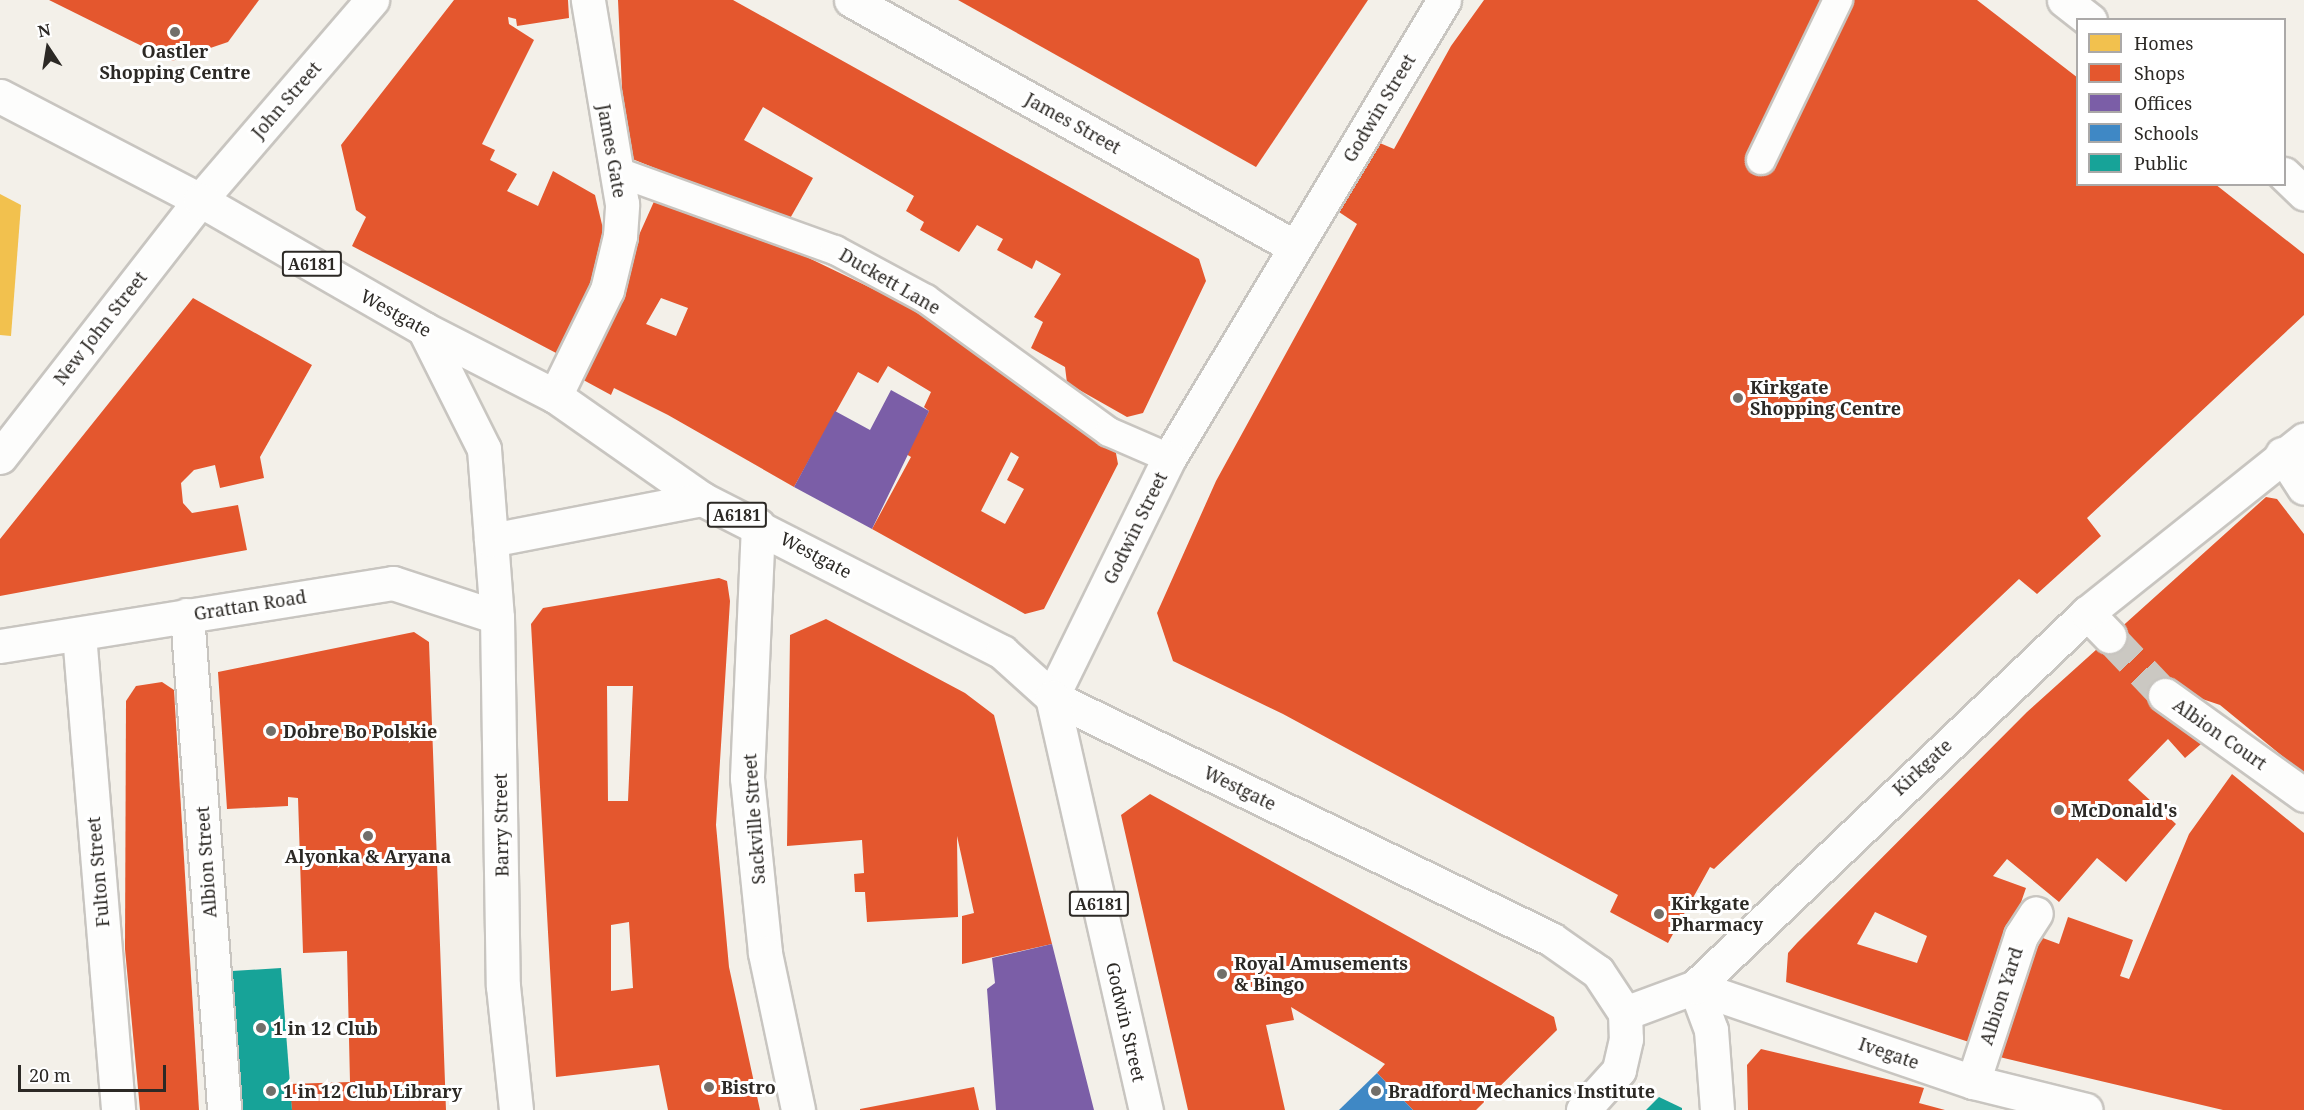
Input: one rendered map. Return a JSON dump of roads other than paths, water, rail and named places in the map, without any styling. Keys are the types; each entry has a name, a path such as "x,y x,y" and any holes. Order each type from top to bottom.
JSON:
{"street":[{"name":"John Street","path":"200,200 372,0"},
{"name":"James Gate","path":"555,396 607,290 622,204 588,0"},
{"name":"James Street","path":"851,0 1295,247"},
{"name":"Godwin Street","path":"1146,1110 1052,697 1169,458 1444,0"},
{"path":"2064,0 2087,18"},
{"name":"Westgate","path":"0,96 200,200 424,329 555,396 702,499 758,525 1002,652 1052,697 1551,939 1598,972 1625,1013"},
{"path":"2286,176 2304,193"},
{"name":"New John Street","path":"0,457 200,200"},
{"name":"Barry Street","path":"424,329 484,449 497,617 503,986 516,1110"},
{"path":"2293,447 2304,488"},
{"name":"Kirkgate","path":"1625,1013 1695,987 2087,613 2293,447"},
{"name":"A6181","path":"491,540 702,499"},
{"name":"Sackville Street","path":"758,525 747,778 765,953 798,1110"},
{"name":"Grattan Road","path":"0,646 393,583 497,617"},
{"path":"2087,613 2109,636"},
{"name":"Albion Street","path":"187,615 220,1109"},
{"name":"Fulton Street","path":"79,634 118,1110"},
{"name":"Albion Court","path":"2165,695 2304,795"},
{"name":"Albion Yard","path":"1973,1082 2021,936 2036,913"},
{"path":"1695,987 1711,1030 1716,1110"},
{"name":"Ivegate","path":"1695,987 1973,1082 2086,1110"},
{"path":"1582,1110 1619,1070 1625,1013"}],"lane":[{"path":"1761,160 1838,0"},
{"name":"Duckett Lane","path":"615,171 835,250 926,299 1109,432 1169,458"}],"tunnel":[{"path":"2109,636 2165,695"}],"place":[{"name":"Oastler Shopping Centre","path":"175,32"},
{"name":"Kirkgate Shopping Centre","path":"1738,398"},
{"name":"Dobre Bo Polskie","path":"271,731"},
{"name":"McDonald's","path":"2059,810"},
{"name":"Alyonka & Aryana","path":"368,836"},
{"name":"Kirkgate Pharmacy","path":"1659,914"},
{"name":"Royal Amusements & Bingo","path":"1222,974"},
{"name":"1 in 12 Club","path":"261,1028"},
{"name":"Bistro","path":"709,1087"},
{"name":"1 in 12 Club Library","path":"271,1091"},
{"name":"Bradford Mechanics Institute","path":"1376,1091"}]}
